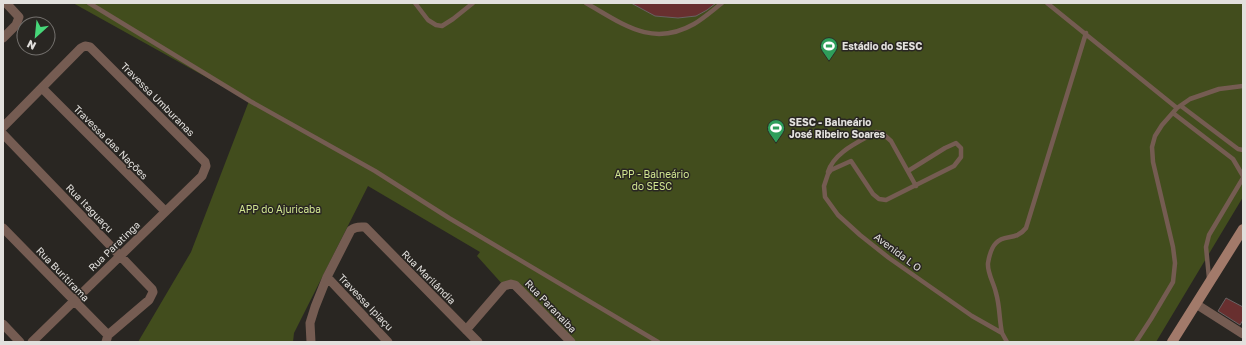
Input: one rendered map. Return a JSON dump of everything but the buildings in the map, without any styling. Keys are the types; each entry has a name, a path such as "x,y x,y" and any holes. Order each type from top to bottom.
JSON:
{"street":[{"path":"3,38 16,25 19,17 6,3"},
{"name":"Travessa Umburanas","path":"42,88 80,48 85,46 90,47 205,162"},
{"path":"3,127 42,88"},
{"name":"Travessa das Nações","path":"42,88 165,211"},
{"name":"Rua Itaguaçu","path":"3,134 152,289 153,292 149,300 107,338"},
{"name":"Rua Paratinga","path":"32,342 73,300 202,176 206,166 205,162"},
{"name":"Rua Marilândia","path":"327,277 351,230 355,227 365,227 478,342"},
{"name":"Rua Buritirama","path":"3,228 73,300 107,338"},
{"path":"1172,342 1243,229"},
{"path":"311,342 310,323 327,277"},
{"name":"Travessa Ipiaçu","path":"327,277 388,342"},
{"name":"Rua Paranaiba","path":"466,330 504,286 511,284 515,285 570,342"},
{"path":"1196,304 1243,334"},
{"path":"3,324 20,342"}],"lane":[{"path":"88,3 250,101 375,171 449,218 658,342"},
{"path":"418,4 428,20 436,25 442,26 472,3"},
{"path":"586,3 633,29 655,34 672,33 695,24 722,3"},
{"path":"1047,3 1179,107 1238,149 1243,150"},
{"path":"1007,342 1002,333 996,293 989,274 988,263 990,255 997,242 1004,238 1016,237 1022,234 1026,228 1086,33"},
{"path":"1136,342 1172,282 1175,263 1173,247 1153,162 1152,147 1155,136 1162,125 1179,107 1198,95 1219,89 1243,86"},
{"path":"1173,113 1233,159 1243,177 1209,235 1206,247 1210,282"},
{"path":"828,174 830,166 841,153 876,132 882,133 891,141 916,186"},
{"path":"828,174 831,170 851,161 873,194 879,200 886,200 954,166 961,157 961,148 956,143 945,148 908,171"},
{"name":"Avenida L O","path":"828,174 824,186 826,197 838,215 889,258 972,316 1002,333"}],"green space":[{"name":"SESC - Balneário José Ribeiro Soares","path":"73,3 1243,3 1243,197 1156,342 571,342 515,285 504,286 477,256 480,252 368,186 294,333 293,342 138,342 191,252 249,101"}],"place":[{"name":"Estádio do SESC","path":"829,61"},
{"name":"SESC - Balneário José Ribeiro Soares","path":"776,143"}],"park label":[{"name":"APP - Balneário do SESC","path":"652,180"},
{"name":"APP do Ajuricaba","path":"280,209"}]}
